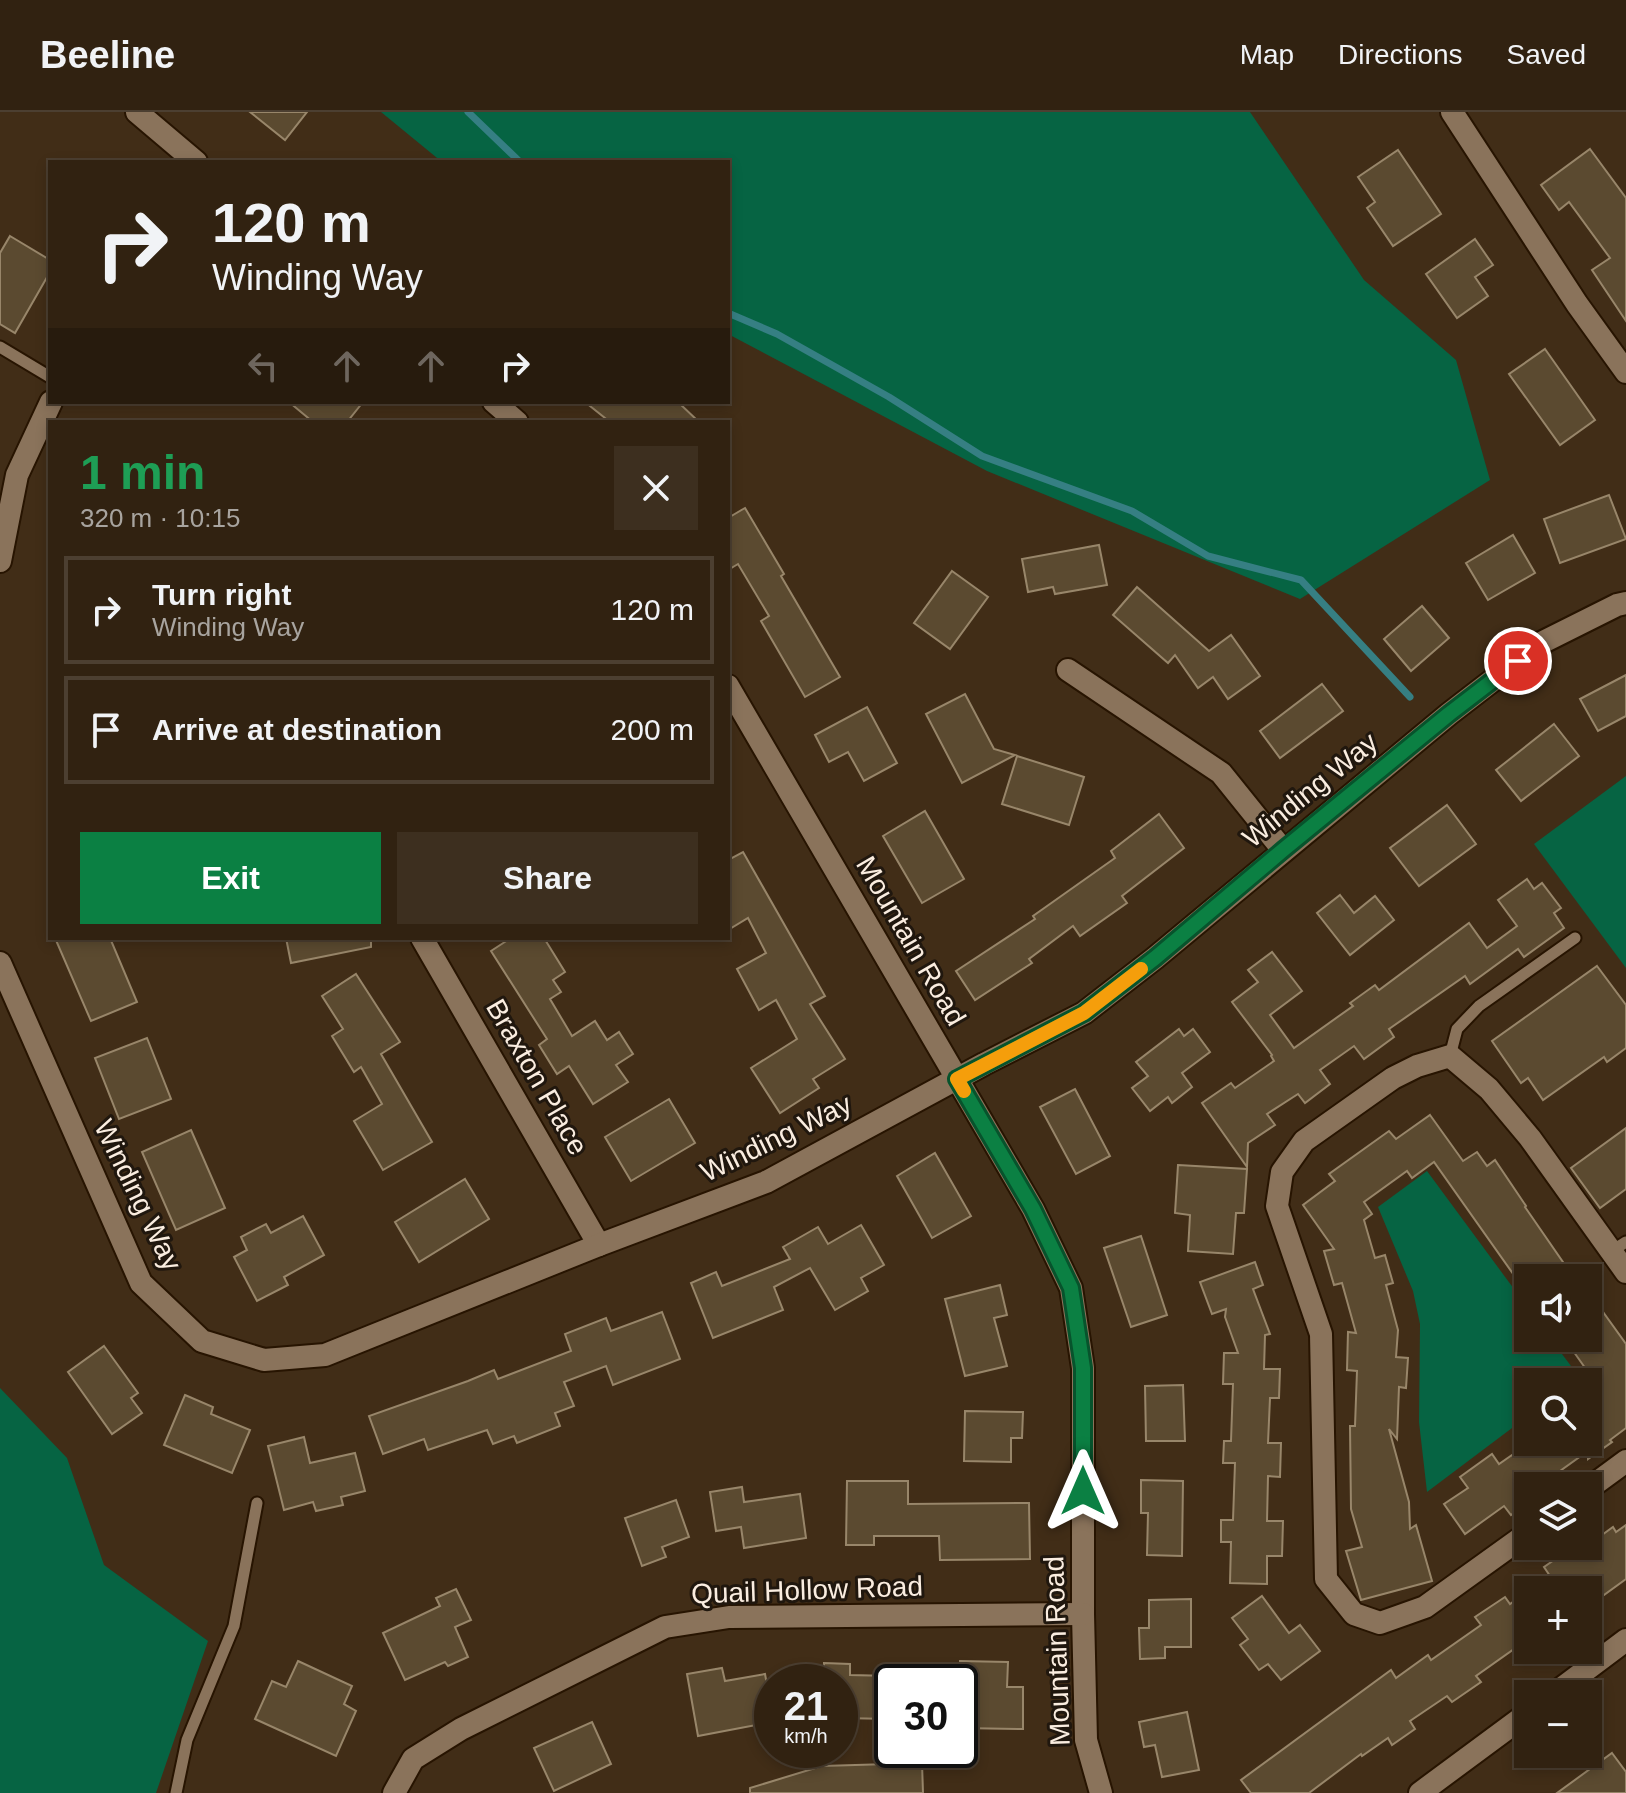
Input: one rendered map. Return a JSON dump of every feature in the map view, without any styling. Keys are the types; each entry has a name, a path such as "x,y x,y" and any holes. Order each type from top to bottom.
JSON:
{"street":[{"path":"137,112 194,160"},
{"path":"1452,112 1577,304 1626,372"},
{"path":"0,561 17,475 50,404"},
{"path":"496,404 515,420"},
{"name":"Winding Way","path":"0,963 141,1283 202,1341 264,1360 325,1355 766,1182 1084,1013 1155,958 1449,714 1541,643 1626,603"},
{"path":"1068,670 1221,773 1283,850"},
{"name":"Mountain Road","path":"730,689 1033,1209 1071,1288 1083,1368 1086,1740 1101,1793"},
{"name":"Braxton Place","path":"423,940 599,1245"},
{"path":"1514,1543 1425,1607 1380,1623 1354,1614 1326,1579 1321,1334 1277,1206 1282,1172 1304,1141 1393,1078 1417,1066 1450,1056 1489,1089 1619,1246 1626,1272"},
{"path":"1602,1479 1626,1461"},
{"name":"Quail Hollow Road","path":"394,1793 413,1759 461,1729 665,1627 729,1617 1083,1614"},
{"path":"1573,1680 1626,1640"},
{"path":"1420,1793 1514,1723"}],"lane":[{"path":"0,347 48,376"},
{"path":"1450,1056 1457,1029 1479,1006 1575,938"},
{"path":"176,1793 187,1740 234,1626 257,1503"}],"green space":[{"path":"381,112 1250,112 1364,280 1456,360 1490,480 1300,599 987,471 730,335 730,160 440,160"},
{"path":"1626,776 1626,968 1534,844"},
{"path":"1427,1171 1514,1289 1514,1352 1560,1352 1572,1368 1514,1368 1514,1427 1427,1492 1419,1422 1420,1324 1413,1291 1378,1207"},
{"path":"0,1388 67,1458 104,1565 208,1641 156,1793 0,1793"}],"building":[{"path":"250,112 307,112 285,140"},
{"path":"1590,149 1626,198 1626,321 1592,270 1610,258 1569,202 1559,210 1541,185"},
{"path":"1398,150 1441,214 1393,246 1367,208 1375,202 1358,177"},
{"path":"10,236 48,259 48,275 15,333 0,324 0,253"},
{"path":"1475,239 1493,265 1475,277 1488,296 1457,318 1426,274"},
{"path":"1545,349 1595,420 1560,445 1509,374"},
{"path":"291,404 361,404 349,420 311,420"},
{"path":"588,404 680,404 697,420 608,420"},
{"path":"1609,495 1626,539 1560,563 1544,519"},
{"path":"745,508 840,677 805,697 761,621 769,616 738,564 730,569 730,517"},
{"path":"1513,535 1535,573 1488,600 1466,563"},
{"path":"1099,545 1107,585 1055,594 1053,587 1028,592 1022,559"},
{"path":"952,571 988,597 950,649 914,623"},
{"path":"1137,587 1209,651 1231,635 1260,676 1228,699 1213,677 1198,688 1175,655 1168,663 1113,615"},
{"path":"1422,606 1449,638 1411,671 1384,639"},
{"path":"1626,675 1626,716 1598,731 1580,699"},
{"path":"1322,684 1343,711 1280,758 1260,731"},
{"path":"965,694 994,749 1015,755 962,783 926,714"},
{"path":"867,707 897,763 864,781 848,752 829,762 815,735"},
{"path":"1554,724 1579,756 1521,801 1496,770"},
{"path":"1017,756 1084,777 1069,825 1002,804"},
{"path":"1447,805 1476,844 1419,886 1390,848"},
{"path":"925,811 964,879 922,903 883,836"},
{"path":"1159,814 1184,848 1122,896 1127,903 1080,936 1073,926 1029,959 1032,963 975,1000 956,971 1035,919 1033,916 1115,858 1111,851"},
{"path":"743,852 825,996 810,1004 845,1059 813,1079 819,1088 780,1113 751,1068 797,1039 776,1000 759,1010 737,969 766,953 748,918 730,929 730,859"},
{"path":"1527,879 1534,889 1542,883 1561,908 1554,913 1564,928 1524,957 1518,949 1470,984 1465,976 1389,1029 1394,1037 1364,1059 1354,1046 1320,1070 1330,1084 1305,1103 1298,1094 1267,1114 1275,1125 1248,1143 1247,1167 1202,1103 1231,1083 1235,1088 1274,1061 1232,1002 1258,982 1248,970 1272,952 1302,991 1270,1015 1294,1048 1353,1006 1350,1003 1375,985 1379,990 1469,923 1487,948 1517,926 1498,900"},
{"path":"1340,895 1354,913 1375,896 1394,920 1350,955 1317,913"},
{"path":"56,940 111,940 137,1002 91,1021"},
{"path":"286,940 371,940 371,947 291,963"},
{"path":"508,940 545,940 565,972 553,980 561,992 550,999 572,1036 595,1021 607,1040 619,1032 633,1054 616,1065 628,1082 593,1104 569,1066 557,1074 539,1045 547,1039 491,951"},
{"path":"1597,966 1626,1005 1626,1048 1607,1062 1604,1057 1543,1100 1528,1078 1521,1083 1492,1041"},
{"path":"356,974 400,1042 381,1054 432,1142 383,1170 354,1121 382,1104 361,1067 354,1072 332,1036 343,1029 322,996"},
{"path":"1179,1029 1184,1036 1193,1029 1210,1052 1182,1073 1192,1087 1172,1103 1168,1097 1150,1111 1132,1088 1148,1076 1136,1062"},
{"path":"147,1038 171,1099 119,1119 95,1058"},
{"path":"1075,1089 1110,1156 1076,1174 1040,1107"},
{"path":"669,1099 695,1143 631,1181 605,1137"},
{"path":"1430,1115 1463,1161 1477,1152 1487,1166 1495,1160 1564,1264 1514,1264 1514,1275 1434,1162 1412,1178 1407,1171 1364,1202 1372,1214 1364,1220 1375,1258 1385,1255 1393,1283 1386,1285 1398,1330 1396,1357 1408,1358 1406,1388 1399,1387 1397,1439 1389,1429 1409,1502 1410,1529 1416,1525 1432,1581 1361,1600 1346,1551 1362,1547 1351,1509 1350,1426 1355,1426 1357,1371 1347,1370 1348,1332 1356,1333 1342,1283 1334,1285 1324,1251 1334,1249 1303,1205 1335,1181 1329,1174 1389,1131 1396,1139"},
{"path":"1626,1128 1626,1189 1600,1208 1571,1168"},
{"path":"191,1130 225,1208 176,1230 142,1152"},
{"path":"935,1153 971,1216 932,1238 897,1176"},
{"path":"1178,1165 1247,1169 1244,1213 1236,1213 1233,1254 1188,1251 1190,1215 1175,1213"},
{"path":"465,1179 489,1219 419,1262 395,1222"},
{"path":"303,1216 324,1255 284,1277 288,1285 257,1301 234,1257 247,1250 241,1237 266,1224 271,1233"},
{"path":"861,1225 884,1265 861,1278 868,1291 835,1310 810,1268 774,1287 783,1310 713,1338 691,1283 716,1272 722,1286 790,1259 783,1247 818,1227 828,1244"},
{"path":"1141,1236 1167,1315 1131,1327 1104,1248"},
{"path":"1255,1262 1263,1285 1253,1289 1270,1334 1265,1335 1264,1369 1280,1369 1279,1398 1270,1398 1268,1443 1281,1443 1280,1477 1268,1476 1267,1521 1283,1521 1282,1556 1267,1556 1267,1584 1230,1583 1231,1542 1221,1542 1221,1520 1233,1520 1235,1463 1223,1463 1224,1441 1231,1441 1233,1384 1223,1384 1224,1353 1238,1353 1225,1317 1226,1309 1212,1314 1200,1282"},
{"path":"1000,1285 1007,1315 994,1318 1007,1366 965,1376 945,1299"},
{"path":"1602,1311 1626,1344 1626,1428 1602,1449 1602,1368 1585,1368 1574,1352 1602,1352"},
{"path":"662,1312 680,1359 613,1385 606,1366 564,1382 574,1406 555,1413 560,1426 517,1443 514,1436 493,1444 487,1430 428,1450 424,1439 383,1454 369,1416 494,1370 498,1379 571,1351 565,1334 606,1318 611,1331"},
{"path":"104,1346 138,1393 131,1398 142,1413 112,1434 68,1372"},
{"path":"1183,1385 1185,1441 1146,1441 1145,1386"},
{"path":"185,1395 213,1407 211,1414 250,1430 232,1473 164,1445"},
{"path":"965,1411 1023,1412 1022,1438 1011,1438 1011,1462 964,1461"},
{"path":"304,1437 310,1463 355,1453 365,1491 341,1497 343,1505 316,1511 313,1502 284,1510 268,1446"},
{"path":"1492,1454 1499,1464 1512,1455 1581,1456 1559,1472 1514,1472 1514,1513 1511,1515 1504,1506 1465,1534 1444,1504 1468,1488 1460,1477"},
{"path":"1141,1480 1183,1481 1182,1556 1147,1555 1148,1513 1141,1513"},
{"path":"847,1481 908,1481 908,1504 1029,1503 1030,1559 940,1560 939,1536 874,1536 874,1545 846,1545"},
{"path":"742,1487 744,1502 800,1494 806,1538 744,1548 741,1527 716,1531 710,1492"},
{"path":"676,1500 689,1537 662,1547 666,1557 642,1566 625,1518"},
{"path":"1626,1525 1626,1579 1602,1596 1602,1576 1550,1576 1544,1567 1554,1560 1602,1560 1602,1535 1613,1527 1616,1532"},
{"path":"456,1589 471,1620 455,1627 468,1657 448,1666 445,1662 405,1680 383,1633 440,1606 436,1598"},
{"path":"1262,1596 1289,1633 1300,1625 1320,1651 1281,1680 1268,1664 1259,1670 1240,1645 1248,1639 1232,1618"},
{"path":"1505,1597 1510,1604 1514,1601 1514,1649 1476,1676 1481,1682 1452,1702 1447,1696 1410,1721 1415,1729 1392,1745 1388,1738 1309,1793 1251,1793 1241,1780 1391,1670 1396,1678 1428,1655 1431,1660 1481,1625 1475,1617"},
{"path":"1191,1599 1191,1647 1165,1647 1165,1658 1140,1659 1139,1628 1149,1628 1149,1600"},
{"path":"298,1661 352,1686 344,1704 356,1711 336,1756 255,1719 272,1681 286,1687"},
{"path":"960,1661 1008,1662 1007,1687 1023,1687 1023,1729 978,1728 978,1664 960,1664"},
{"path":"722,1668 725,1681 754,1676 754,1725 698,1736 687,1674"},
{"path":"858,1675 874,1676 874,1719 858,1718"},
{"path":"1187,1712 1199,1770 1162,1777 1155,1745 1144,1747 1139,1722"},
{"path":"592,1722 611,1764 554,1791 534,1748"},
{"path":"1612,1753 1626,1772 1626,1793 1557,1793 1591,1768 1602,1768 1602,1760"},
{"path":"858,1765 922,1768 923,1793 750,1793 750,1788 815,1768 858,1768"}],"waterway":[{"path":"468,112 518,160"},
{"path":"730,314 777,334 889,397 982,456 1132,511 1208,556 1301,580 1410,697"}],"slow traffic":[{"path":"964,1091 957,1079 1084,1013 1141,969"}],"route":[{"path":"1083,1491 1083,1368 1071,1288 1033,1209 957,1079 1084,1013 1518,661"}]}
